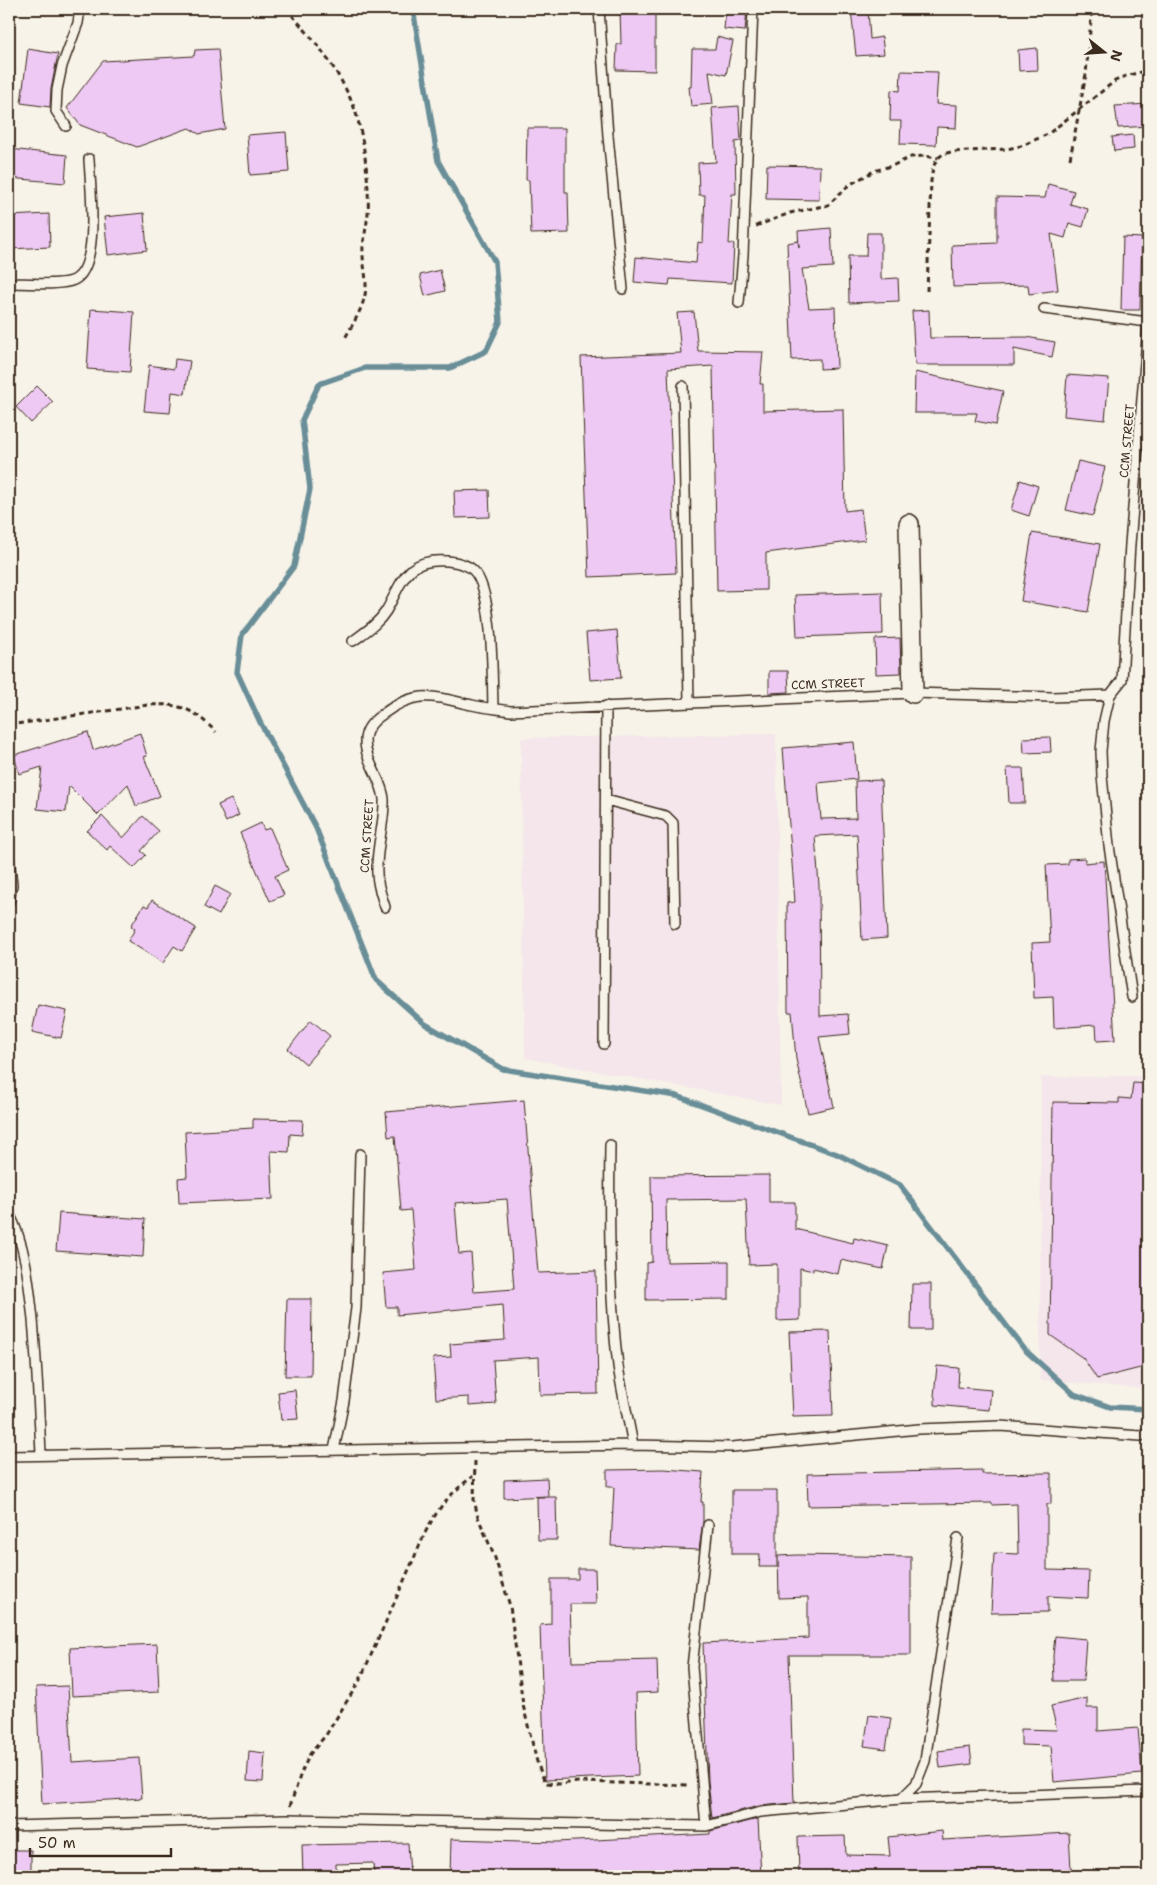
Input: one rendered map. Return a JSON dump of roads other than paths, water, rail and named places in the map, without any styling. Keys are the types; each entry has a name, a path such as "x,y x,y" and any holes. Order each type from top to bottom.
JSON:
{"street":[{"path":"909,524 914,693"}],"lane":[{"path":"66,126 56,111 57,90 62,66 78,23 80,9"},
{"path":"599,9 622,289"},
{"path":"739,303 744,230 753,9"},
{"path":"9,283 73,280 79,276 86,266 92,243 89,159"},
{"path":"1044,309 1148,324"},
{"name":"CCM STREET","path":"385,908 377,879 376,867 384,799 368,754 365,742 366,733 371,724 395,704 414,697 441,697 474,706 510,711 914,693 1052,696 1110,695 1122,680 1123,673 1130,544 1148,324"},
{"path":"683,386 689,702"},
{"path":"353,641 376,624 386,610 402,579 414,567 436,560 457,562 473,570 482,584 487,609 492,659 493,708"},
{"path":"1110,695 1102,741 1102,776 1109,846 1132,997"},
{"path":"604,1044 606,706"},
{"path":"606,800 666,816 672,823 675,924"},
{"path":"9,858 12,885 9,902"},
{"path":"610,1145 608,1219 611,1282 618,1366 633,1445"},
{"path":"334,1450 347,1382 356,1308 360,1154"},
{"path":"9,1213 22,1247 30,1294 35,1341 41,1454"},
{"path":"9,1456 633,1445 732,1447 919,1429 1000,1426 1141,1436 1148,1433"},
{"path":"706,1826 692,1667 708,1525"},
{"path":"901,1799 916,1784 925,1761 958,1538"},
{"path":"9,1826 286,1819 706,1826 761,1812 901,1799 1148,1791"}],"waterway":[{"path":"413,9 438,161 495,262 500,322 486,351 450,368 365,368 319,384 302,420 310,489 294,566 242,635 237,672 260,722 316,828 376,980 425,1024 503,1069 677,1096 837,1154 900,1185 1025,1350 1074,1394 1110,1407 1148,1409"}]}
